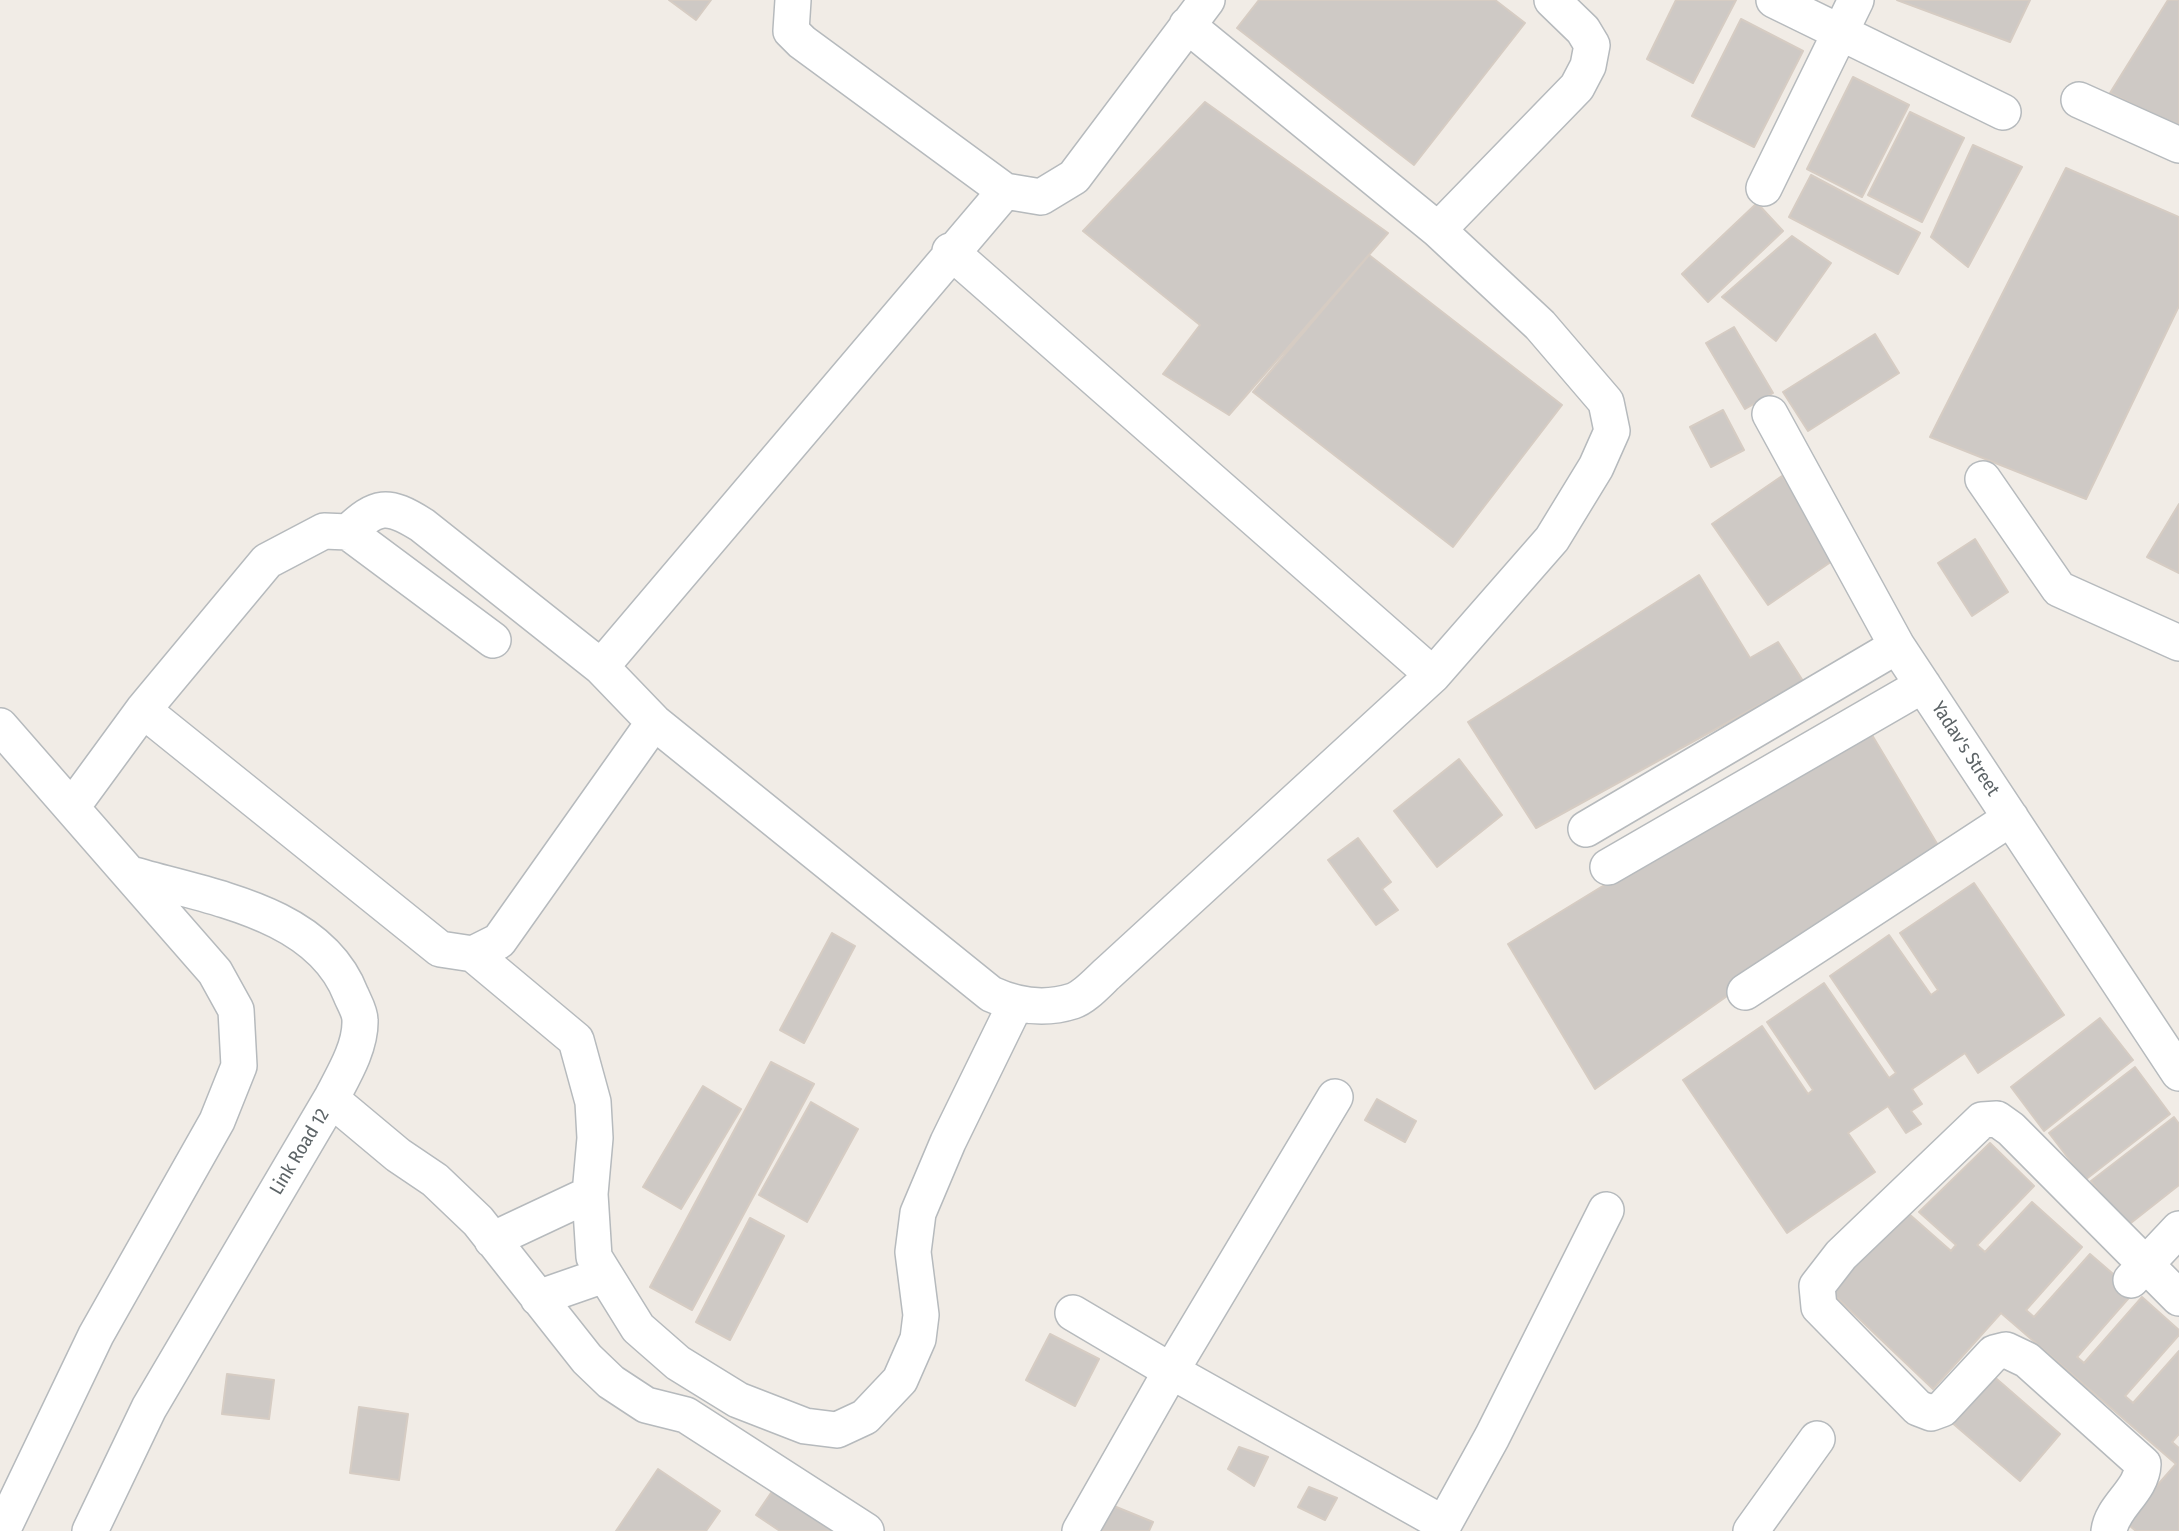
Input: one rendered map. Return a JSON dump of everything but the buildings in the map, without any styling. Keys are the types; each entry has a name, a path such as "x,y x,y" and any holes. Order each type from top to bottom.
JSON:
{"street":[{"path":"348,532 369,513 386,509 403,513 422,524 601,667 654,722 991,994 1014,1005 1038,1006 1075,1000 1108,973 1433,675 1552,539 1596,467 1612,431 1606,401 1540,325 1197,13 1074,177 1041,197 1005,191 802,42 791,31 793,0"},
{"path":"1438,230 1577,87 1588,66 1592,45 1583,30 1552,0"},
{"path":"1774,0 2003,112"},
{"path":"1765,188 1856,0"},
{"path":"2079,100 2179,145"},
{"path":"601,667 950,251 1005,191"},
{"path":"950,251 1433,675"},
{"name":"Yadav's Street","path":"1770,414 1897,646 2179,1073"},
{"path":"1983,479 2059,589 2179,643"},
{"path":"72,807 143,710 267,561 324,531 348,532 493,640"},
{"path":"1586,829 1897,646"},
{"path":"1608,867 1923,685"},
{"path":"143,710 440,949 473,954 576,1040 593,1102 595,1138 590,1194 593,1257 638,1328 678,1363 738,1400 805,1426 837,1430 865,1417 900,1380 918,1339 921,1315 913,1252 918,1213 1014,1005"},
{"path":"473,954 499,941 654,722"},
{"path":"0,726 215,972 236,1010 239,1066 217,1121 96,1335 2,1531"},
{"path":"1745,992 2011,818"},
{"name":"Link Road 12","path":"90,1531 149,1408 331,1099 351,1061 360,1019 343,974 309,937 255,911 131,874"},
{"path":"1080,1531 1171,1371 1335,1097"},
{"path":"331,1099 398,1155 435,1180 492,1240 587,1359 611,1382 646,1405 686,1415 866,1531"},
{"path":"2109,1531 2116,1513 2143,1477 2143,1464 2027,1360 2006,1350 1994,1353 1942,1409 1931,1413 1918,1408 1819,1307 1817,1286 1841,1255 1982,1120 1997,1119 2011,1129 2138,1272 2179,1298"},
{"path":"492,1240 590,1194"},
{"path":"1073,1312 1171,1371 1450,1528 1492,1437 1606,1210"},
{"path":"2138,1272 2179,1229"},
{"path":"538,1298 604,1275"},
{"path":"1751,1531 1817,1439"}]}
